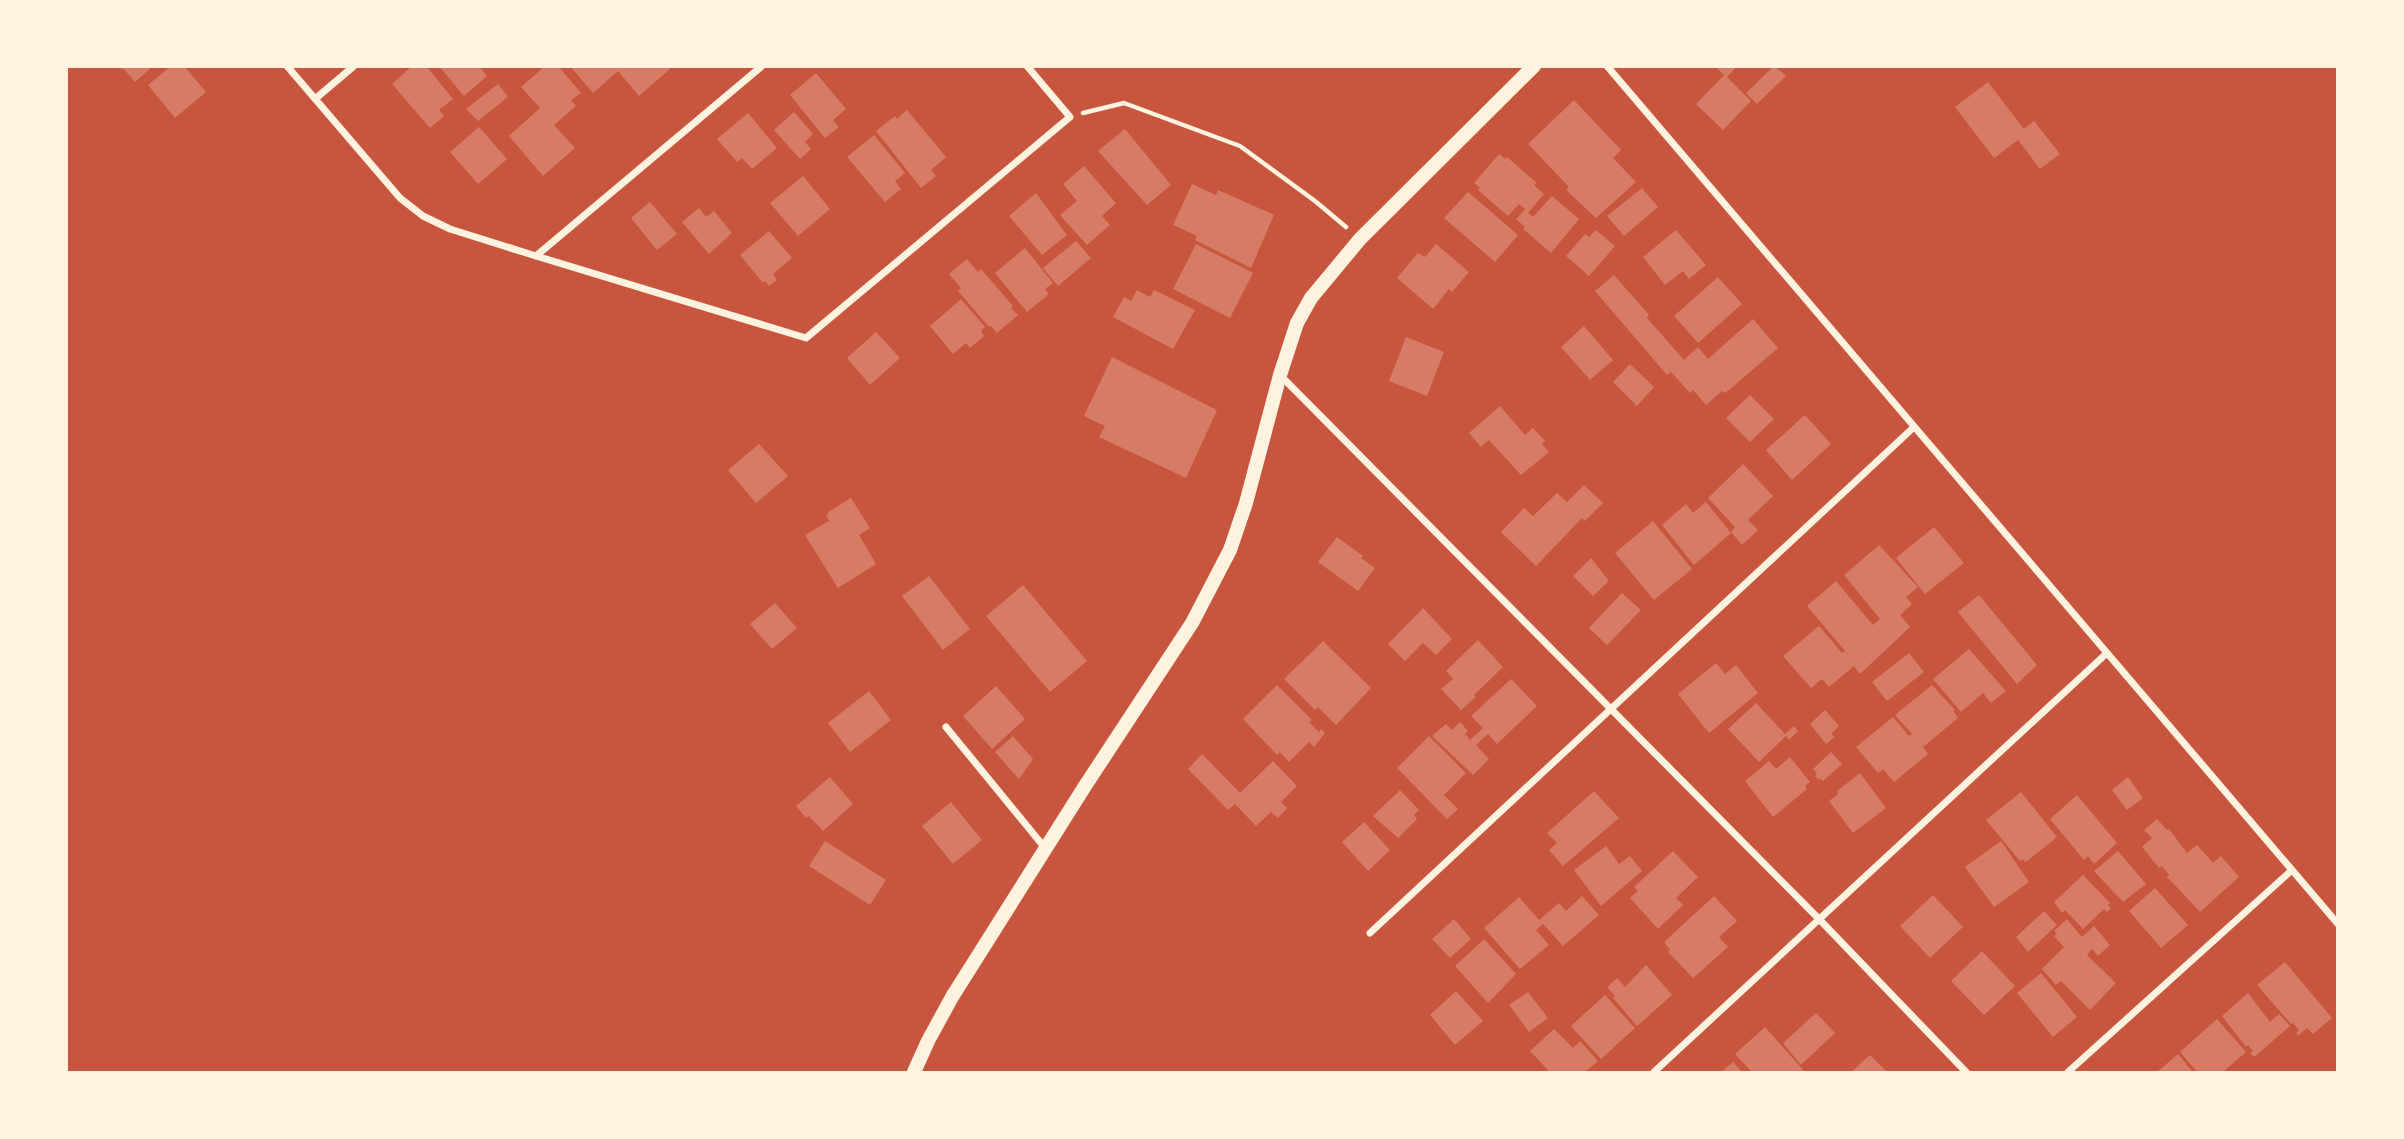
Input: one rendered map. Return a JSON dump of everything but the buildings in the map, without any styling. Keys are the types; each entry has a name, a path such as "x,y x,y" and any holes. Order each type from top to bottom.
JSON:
{"main road":[{"path":"914,1073 953,996 1192,623 1230,550 1246,503 1280,375 1297,323 1311,298 1360,239 1534,66"}],"street":[{"path":"287,66 400,198 423,216 450,229 806,338 1070,117 1027,66"},
{"path":"315,99 354,66"},
{"path":"536,256 762,66"},
{"path":"1607,66 2337,924"},
{"path":"1280,375 1819,919 1966,1073"},
{"path":"1370,933 1914,427"},
{"path":"1654,1073 2107,653"},
{"path":"946,727 1045,849"},
{"path":"2068,1073 2292,870"}],"path":[{"path":"1070,117 1124,103 1240,146 1315,201 1360,239"}]}
